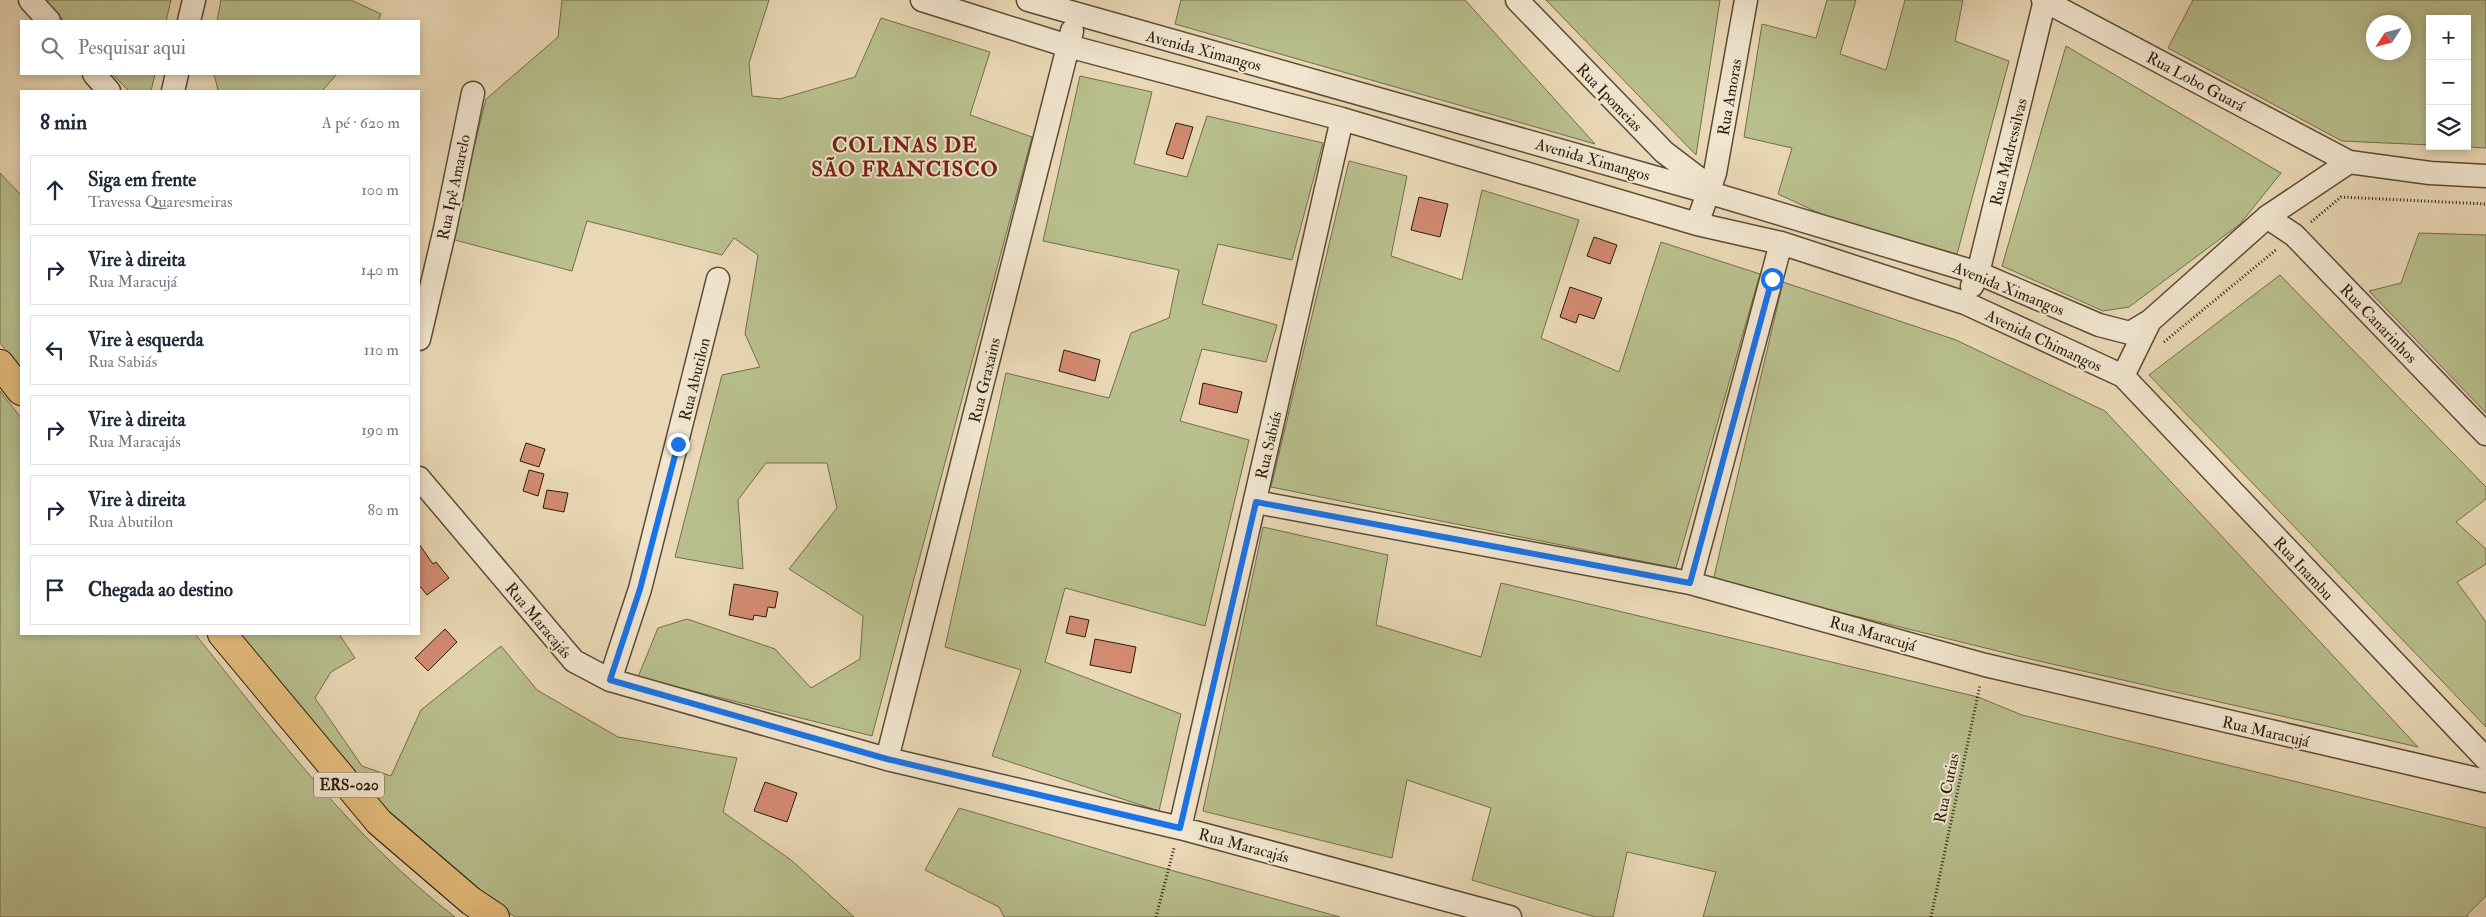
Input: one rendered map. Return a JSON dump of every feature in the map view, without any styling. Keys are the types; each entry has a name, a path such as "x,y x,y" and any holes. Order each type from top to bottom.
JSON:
{"main road":[{"path":"0,364 20,390"},
{"name":"ERS-020","path":"223,635 379,822 471,901 495,917"}],"street":[{"path":"30,0 48,20"},
{"path":"189,20 194,0"},
{"name":"Avenida Ximangos","path":"922,0 1068,46 1342,119 1697,224 1781,242 1964,303"},
{"name":"Avenida Ximangos","path":"1028,0 1077,7 1348,89 1709,190 1978,273 2099,325 2130,333 2150,321 2268,217 2349,162"},
{"name":"Rua Ipomeias","path":"1517,0 1664,152 1709,190"},
{"name":"Rua Amoras","path":"1697,224 1715,172 1746,0"},
{"name":"Rua Lobo Guará","path":"2044,0 2349,162"},
{"name":"Rua Madressilvas","path":"1964,303 1978,273 2044,0"},
{"name":"Rua Graxains","path":"887,759 1077,7"},
{"path":"95,75 108,90"},
{"path":"173,90 177,75"},
{"name":"Rua Ipê Amarelo","path":"420,335 473,94"},
{"name":"Rua Sabiás","path":"1180,828 1342,119"},
{"path":"2349,162 2430,173 2486,176"},
{"name":"Rua Canarinhos","path":"2268,217 2294,235 2486,434"},
{"path":"1690,583 1781,242"},
{"name":"Rua Abutilon","path":"610,680 642,580 718,279"},
{"name":"Avenida Chimangos","path":"1964,303 2123,376"},
{"name":"Avenida Ximangos","path":"2123,376 2150,321"},
{"name":"Rua Inambu","path":"2123,376 2486,758"},
{"name":"Rua Maracajás","path":"420,479 574,661 610,680 887,759 1180,828 1510,917"},
{"name":"Rua Maracujá","path":"1256,502 1690,583 1985,664 2486,781"}],"path":[{"name":"Rua Cutias","path":"1931,917 1985,664"},
{"path":"1156,917 1180,828"}],"green space":[{"path":"44,0 171,0 166,20 63,20"},
{"path":"221,0 351,0 381,14 378,20 217,20"},
{"path":"562,0 769,0 749,63 752,96 780,99 855,77 881,18 990,52 970,115 1032,137 872,736 638,677 658,628 687,619 775,649 811,688 860,659 863,616 789,569 837,508 827,463 766,463 738,500 743,569 675,557 722,375 760,367 745,334 758,255 734,238 722,255 587,221 572,271 451,239 486,99 558,37"},
{"path":"1181,0 1465,0 1595,144 1175,24"},
{"path":"1546,0 1720,0 1696,155"},
{"path":"1827,0 1856,0 1840,54 1886,70 1905,0 1963,0 1955,41 2009,61 1957,254 1832,219 1778,194 1792,148 1744,137 1762,24 1816,38"},
{"path":"2193,0 2486,0 2486,148 2471,147 2471,15 2426,15 2426,145 2342,141 2168,48"},
{"path":"2066,46 2281,173 2240,224 2129,307 2103,311 2002,266"},
{"path":"113,75 155,75 151,90 128,90"},
{"path":"214,75 336,75 323,90 218,90"},
{"path":"1080,76 1152,92 1134,164 1187,177 1207,116 1323,143 1292,260 1218,244 1202,304 1277,325 1266,362 1202,349 1180,421 1249,440 1205,626 1065,588 1045,662 1181,714 1159,811 992,756 1021,670 945,647 1006,373 1109,398 1131,333 1169,318 1179,270 1043,241"},
{"path":"1349,161 1407,176 1391,256 1462,280 1482,190 1579,220 1541,338 1619,372 1661,242 1760,274 1676,568 1271,487"},
{"path":"0,173 20,194 20,369 0,343"},
{"path":"2419,233 2486,235 2486,413 2369,291 2401,283"},
{"path":"2280,275 2486,487 2486,499 2456,522 2486,549 2486,564 2457,582 2486,622 2486,727 2149,375"},
{"path":"1783,282 1956,340 2105,411 2418,747 2030,659 1713,581"},
{"path":"0,391 20,417 20,635 196,635 286,746 349,819 418,887 455,917 0,917"},
{"path":"1263,527 1388,555 1376,625 1481,657 1501,583 1978,697 2022,715 2486,828 2486,896 2467,915 2468,917 1703,917 1716,872 1627,852 1613,917 1595,917 1472,880 1491,808 1407,780 1392,858 1203,811"},
{"path":"236,635 340,635 355,658 331,672 315,698 362,766 391,776 421,710 501,646 537,690 618,737 737,758 723,812 791,860 854,917 515,917 475,890 386,812"},
{"path":"959,808 1145,863 1340,917 1004,917 999,907 925,870"}],"building":[{"path":"1176,123 1193,127 1183,159 1166,154"},
{"path":"1419,197 1448,204 1440,237 1411,230"},
{"path":"1594,237 1617,245 1610,264 1587,256"},
{"path":"1570,287 1602,298 1594,319 1579,314 1576,323 1560,317"},
{"path":"1064,350 1100,360 1095,381 1059,371"},
{"path":"1203,383 1242,392 1237,413 1199,404"},
{"path":"526,443 545,449 539,467 520,461"},
{"path":"529,470 544,474 538,496 523,491"},
{"path":"547,490 568,493 564,512 543,508"},
{"path":"420,545 433,564 436,562 449,578 427,595 420,586"},
{"path":"734,584 778,592 775,608 768,607 766,617 754,615 753,620 729,615"},
{"path":"1070,616 1089,620 1085,637 1066,633"},
{"path":"445,629 457,642 428,671 415,658"},
{"path":"1095,639 1136,647 1131,673 1090,665"},
{"path":"765,782 797,793 787,822 754,811"}],"district":[{"name":"COLINAS DE SÃO FRANCISCO","path":"905,157"}],"route":[{"path":"678,444 640,589 610,680 887,759 1180,828 1256,502 1690,583 1772,279"}]}
